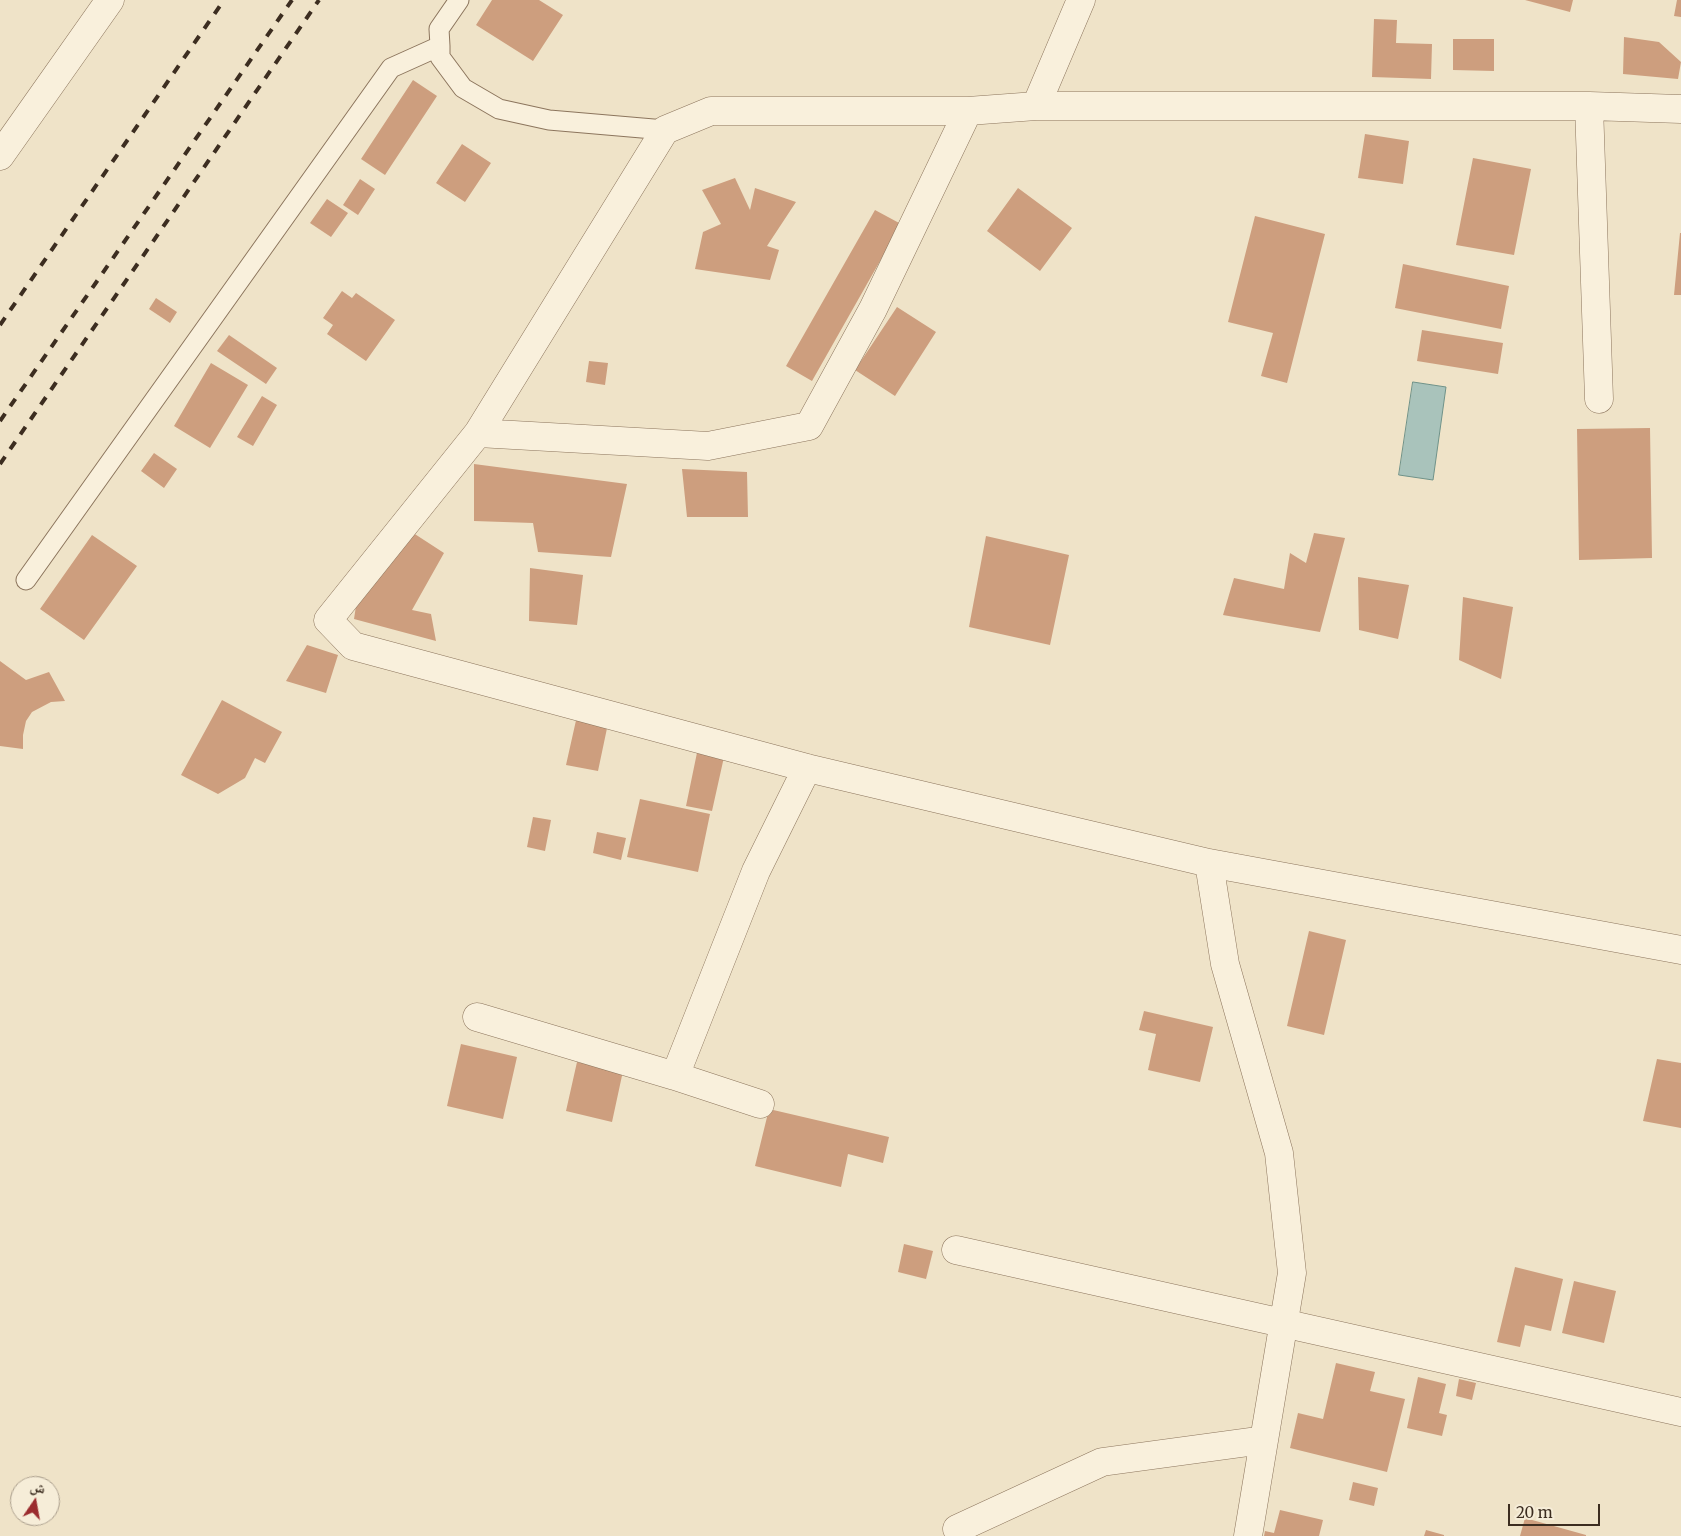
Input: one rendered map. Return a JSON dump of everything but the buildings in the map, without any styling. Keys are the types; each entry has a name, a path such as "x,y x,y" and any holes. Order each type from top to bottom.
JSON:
{"street":[{"path":"0,156 9,123 110,0"},
{"path":"1036,106 1081,0"},
{"path":"1681,109 1589,106 1036,106 968,111 711,111 665,130 478,433 328,620 354,646 807,768 1209,863 1681,950"},
{"path":"1589,106 1599,399"},
{"path":"478,433 708,446 808,426 873,309 968,111"},
{"path":"675,1076 756,871 807,768"},
{"path":"1209,863 1225,964 1280,1153 1292,1273 1248,1536"},
{"path":"477,1017 675,1076 760,1104"},
{"path":"956,1250 1681,1412"},
{"path":"957,1529 1102,1462 1264,1440"}],"lane":[{"path":"459,0 439,29 440,57 463,88 499,109 548,120 665,130"},
{"path":"26,580 391,68 440,46"}],"water":[{"path":"1413,382 1446,387 1433,480 1399,475"}],"railway":[{"path":"0,325 224,0"},
{"path":"0,421 292,0"},
{"path":"0,464 319,0"}]}
